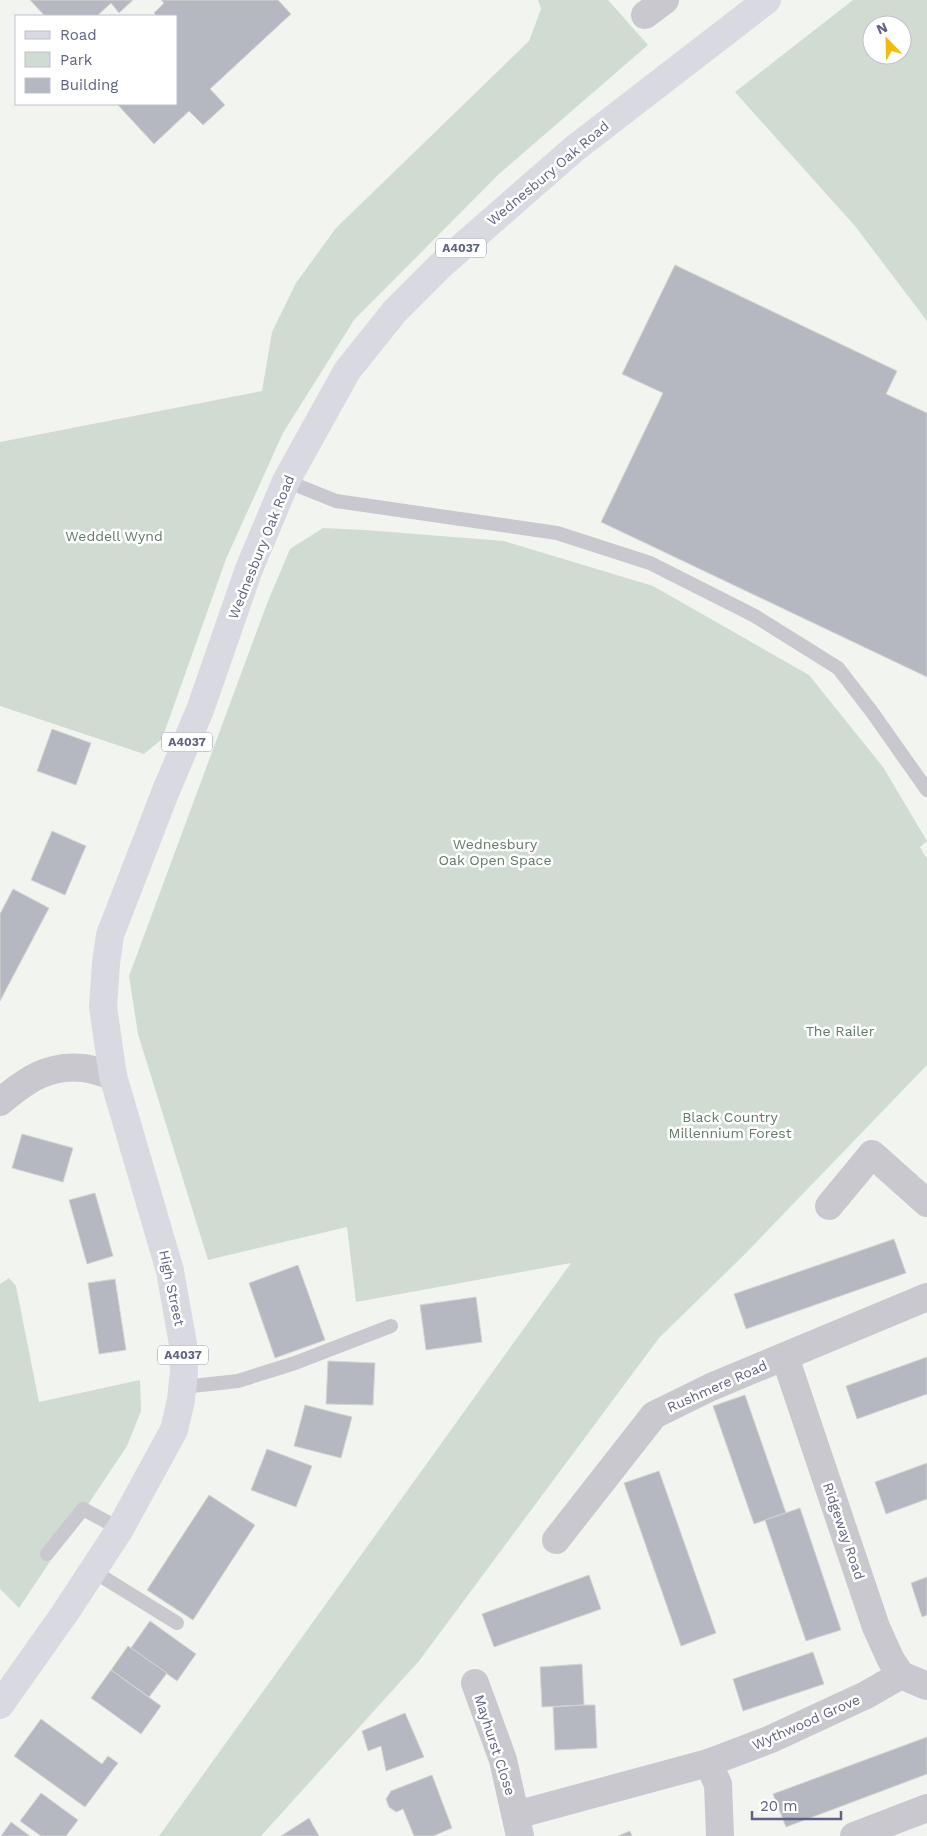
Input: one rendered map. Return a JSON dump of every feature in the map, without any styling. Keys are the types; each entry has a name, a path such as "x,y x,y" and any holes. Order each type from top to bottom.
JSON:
{"main road":[{"name":"Wednesbury Oak Road","path":"103,1007 110,935 165,793 200,710 249,569 286,480 347,371 395,311 440,266 574,149 767,0"},
{"name":"High Street","path":"0,1705 120,1529 174,1430 183,1387 183,1344 170,1271 113,1076 103,1007"}],"street":[{"path":"0,1102 24,1082 50,1069 83,1068 113,1076"},
{"path":"829,1206 872,1154 927,1203"},
{"name":"Rushmere Road","path":"556,1540 654,1415 711,1387 927,1297"},
{"name":"Ridgeway Road","path":"785,1357 876,1627 891,1660 901,1675"},
{"path":"901,1675 927,1686"},
{"name":"Wythwood Grove","path":"518,1825 708,1763 771,1740 866,1696 901,1675"},
{"name":"Mayhurst Close","path":"475,1682 503,1760 518,1825"},
{"path":"708,1763 718,1784 720,1836"},
{"path":"860,1835 927,1808"}],"lane":[{"path":"286,480 336,501 557,532 650,563 755,616 838,668 872,712 927,790"},
{"path":"183,1387 238,1380 295,1363 391,1326"},
{"path":"47,1554 83,1509 120,1529"},
{"path":"93,1571 177,1623"}],"green space":[{"name":"Weddell Wynd","path":"538,0 608,0 648,45 498,175 354,320 283,433 226,559 162,739 144,754 0,706 0,442 262,391 272,332 296,283 336,228 529,41 541,9"},
{"path":"853,0 927,0 927,321 855,226 735,92"},
{"name":"Wednesbury Oak Open Space","path":"323,528 504,541 653,586 809,675 883,767 927,841 920,847 927,859 927,1065 745,1254 659,1338 419,1661 261,1836 159,1836 571,1263 356,1302 347,1227 208,1260 138,1034 129,976 268,601 290,549"},
{"path":"9,1278 16,1286 39,1402 140,1380 141,1411 127,1446 19,1608 0,1589 0,1284"}],"building":[{"path":"30,0 133,0 119,13 111,3 98,15 44,15"},
{"path":"161,0 278,0 291,14 210,89 225,105 203,125 189,111 154,144 118,105 178,105 178,15 156,15 154,13 164,3"},
{"path":"675,265 897,371 886,394 927,413 927,677 601,522 663,393 622,374"},
{"path":"52,729 91,743 76,785 37,771"},
{"path":"52,831 86,846 65,895 31,880"},
{"path":"13,889 49,908 0,1001 0,914"},
{"path":"22,1134 73,1148 63,1182 12,1168"},
{"path":"95,1193 113,1256 87,1264 69,1200"},
{"path":"894,1239 906,1273 746,1329 734,1294"},
{"path":"298,1265 325,1340 275,1358 249,1283"},
{"path":"115,1279 126,1350 99,1354 88,1283"},
{"path":"476,1297 482,1342 426,1350 420,1305"},
{"path":"927,1357 927,1394 857,1419 846,1386"},
{"path":"328,1361 375,1363 373,1405 326,1404"},
{"path":"745,1395 786,1513 754,1524 713,1406"},
{"path":"305,1405 352,1417 341,1458 294,1446"},
{"path":"267,1449 312,1466 296,1507 251,1490"},
{"path":"927,1463 927,1499 886,1514 875,1482"},
{"path":"659,1471 716,1633 681,1646 624,1483"},
{"path":"209,1495 255,1525 193,1620 147,1590"},
{"path":"800,1508 841,1630 806,1641 765,1520"},
{"path":"589,1575 601,1609 494,1647 482,1614"},
{"path":"927,1577 927,1615 922,1617 911,1583"},
{"path":"150,1621 196,1654 177,1681 131,1648"},
{"path":"128,1646 167,1673 149,1697 111,1670"},
{"path":"813,1652 824,1684 743,1711 733,1679"},
{"path":"582,1664 584,1705 542,1707 540,1667"},
{"path":"111,1670 161,1706 141,1734 91,1698"},
{"path":"595,1705 597,1748 555,1750 553,1707"},
{"path":"405,1713 424,1757 386,1771 381,1746 368,1751 362,1731"},
{"path":"41,1719 102,1764 108,1756 118,1763 85,1807 14,1756"},
{"path":"927,1737 927,1774 786,1827 773,1794"},
{"path":"432,1775 452,1828 433,1836 414,1836 403,1809 396,1812 389,1807 386,1799 391,1791"},
{"path":"41,1793 78,1820 66,1836 41,1836 20,1821"},
{"path":"309,1818 319,1836 281,1836"},
{"path":"11,1822 30,1836 1,1836"},
{"path":"630,1831 632,1836 618,1836"}],"park label":[{"name":"The Railer","path":"840,1031"},
{"name":"Black Country Millennium Forest","path":"730,1126"}]}
